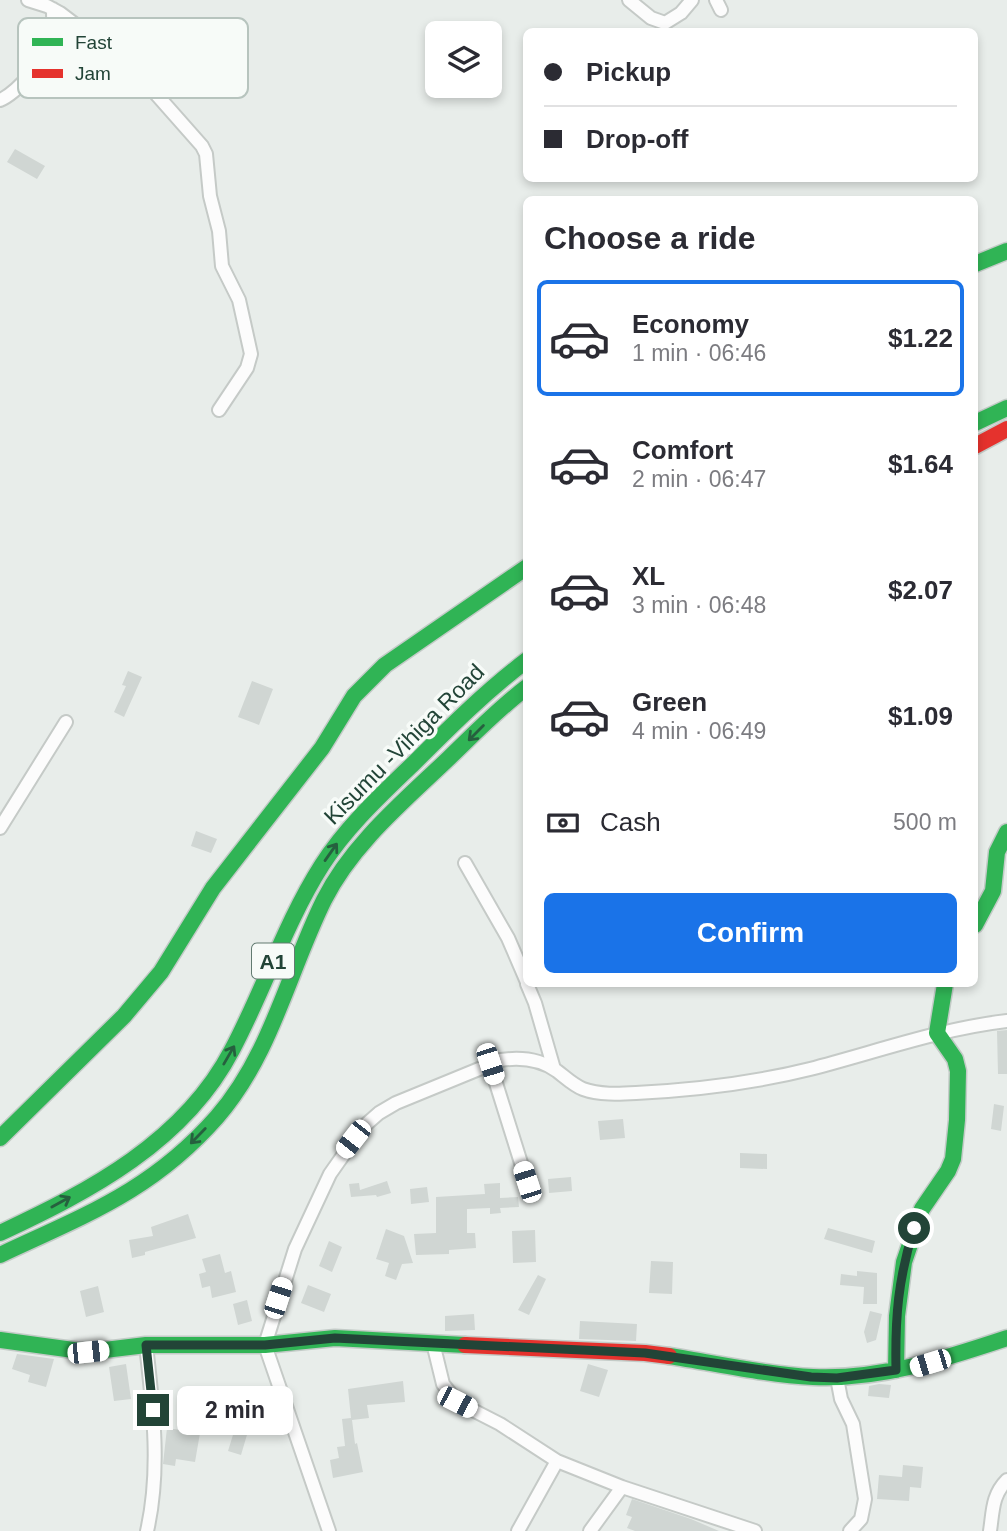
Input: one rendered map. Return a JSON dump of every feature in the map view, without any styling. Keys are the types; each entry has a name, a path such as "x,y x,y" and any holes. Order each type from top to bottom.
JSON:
{"main road":[{"path":"978,263 1007,251"},
{"path":"978,422 1007,408"},
{"path":"978,444 1007,429"},
{"path":"0,1138 124,1016 161,972 213,888 322,748 354,696 385,665 523,570"},
{"name":"Kisumu -Vihiga Road","path":"0,1233 31,1219 125,1165 174,1127 193,1107 211,1086 253,1009 278,948 309,889 322,865 351,824 495,683 523,663"},
{"name":"Kisumu -Vihiga Road","path":"0,1255 106,1206 155,1173 187,1147 221,1111 246,1078 268,1034 323,904 350,858 508,701 523,690"},
{"path":"978,920 987,907 992,892 999,844 1007,832"},
{"path":"896,1370 895,1322 900,1279 921,1211 948,1172 956,1149 958,1071 955,1059 937,1033 945,987"},
{"path":"0,1340 88,1352 146,1345 265,1345 335,1338 645,1353 811,1377 837,1378 912,1368 1007,1338"}],"street":[{"path":"28,0 53,9 65,18"},
{"path":"629,0 651,18 665,23 681,13 692,0"},
{"path":"53,9 53,18"},
{"path":"0,100 18,88"},
{"path":"160,98 196,139 206,155 222,266 239,300 251,354 247,368 219,410"},
{"path":"0,828 66,722"},
{"path":"466,863 508,938 523,974"},
{"path":"529,987 536,1003 554,1069"},
{"path":"329,1531 265,1345 295,1249 312,1209 343,1152 363,1127 379,1113 396,1103 490,1064 516,1058 542,1062 573,1083 593,1092 632,1094 728,1084 807,1070 937,1033 1007,1021"},
{"path":"490,1064 527,1182"},
{"path":"433,1343 443,1384 457,1402 500,1424 557,1461 622,1487 749,1530"},
{"path":"146,1345 153,1410 155,1482 147,1531"},
{"path":"837,1378 841,1399 853,1424 865,1499 861,1519 850,1531"},
{"path":"518,1531 557,1461"},
{"path":"990,1531 994,1499 998,1489 1007,1480"},
{"path":"590,1531 622,1487"}],"building":[{"path":"15,149 45,166 37,179 7,162"},
{"path":"128,671 142,677 124,717 114,712 126,686 122,685"},
{"path":"252,681 273,689 259,725 238,717"},
{"path":"196,831 217,839 211,853 191,846"},
{"path":"1007,1030 1007,1074 998,1074 997,1031"},
{"path":"994,1104 1004,1106 1001,1131 991,1129"},
{"path":"623,1119 625,1138 600,1140 598,1121"},
{"path":"740,1153 767,1154 767,1169 740,1168"},
{"path":"571,1177 572,1191 549,1193 548,1179"},
{"path":"387,1181 391,1193 377,1197 351,1197 349,1184 359,1183 360,1190"},
{"path":"500,1183 500,1198 518,1197 519,1207 500,1208 501,1213 490,1214 490,1208 467,1209 467,1233 475,1233 476,1248 449,1250 449,1254 416,1255 414,1234 436,1233 436,1197 485,1194 484,1184"},
{"path":"427,1187 429,1202 411,1204 410,1189"},
{"path":"188,1214 196,1238 132,1258 129,1240 153,1236 151,1227"},
{"path":"828,1228 875,1241 872,1253 824,1239"},
{"path":"386,1229 404,1236 413,1263 402,1264 396,1280 385,1276 389,1263 376,1259"},
{"path":"535,1230 536,1262 513,1263 512,1231"},
{"path":"329,1241 342,1247 332,1272 319,1266"},
{"path":"220,1254 225,1273 231,1271 236,1292 212,1298 210,1286 202,1288 199,1274 206,1272 202,1259"},
{"path":"651,1261 673,1262 672,1294 649,1293"},
{"path":"857,1271 877,1273 877,1304 863,1304 864,1287 840,1285 841,1274 857,1276"},
{"path":"538,1275 546,1279 529,1315 518,1310"},
{"path":"308,1285 331,1294 324,1312 301,1303"},
{"path":"98,1286 104,1312 86,1317 80,1291"},
{"path":"247,1300 252,1321 238,1325 233,1304"},
{"path":"870,1311 882,1314 876,1340 867,1343 864,1332"},
{"path":"474,1314 475,1330 445,1331 445,1316"},
{"path":"580,1321 637,1324 636,1341 579,1339"},
{"path":"17,1354 54,1359 46,1387 28,1382 30,1375 12,1369"},
{"path":"126,1364 131,1399 114,1401 109,1367"},
{"path":"588,1364 608,1370 599,1397 580,1391"},
{"path":"403,1381 405,1402 367,1405 369,1418 352,1420 363,1472 333,1478 330,1460 339,1458 337,1447 345,1446 342,1419 351,1418 348,1389"},
{"path":"891,1385 889,1398 868,1396 869,1386"},
{"path":"257,1416 280,1418 279,1433 256,1431"},
{"path":"236,1425 249,1428 241,1455 228,1451"},
{"path":"167,1428 200,1433 195,1462 176,1459 175,1466 163,1464"},
{"path":"903,1465 923,1467 921,1488 910,1487 909,1501 877,1499 879,1475 902,1477"},
{"path":"632,1499 719,1531 635,1531 627,1528 632,1517 626,1515"}],"traffic: fast":[{"path":"978,263 1007,251"},
{"path":"978,422 1007,408"},
{"path":"0,1138 124,1016 161,972 213,888 322,748 354,696 385,665 523,570"},
{"path":"0,1233 100,1181 132,1160 188,1112 212,1083 232,1050 297,910 322,865 342,837 441,736 523,663"},
{"path":"0,1255 89,1213 142,1183 192,1143 217,1117 236,1093 265,1040 324,900 349,860 397,807 523,690"},
{"path":"978,919 993,891 997,852 1007,832"},
{"path":"896,1370 897,1316 904,1262 922,1209 953,1159 958,1071 955,1059 937,1033 945,987"},
{"path":"0,1340 88,1352 146,1345 265,1345 335,1338 465,1345"},
{"path":"669,1356 778,1374 838,1377 887,1372 1007,1338"}],"traffic: jam":[{"path":"978,444 1007,429"},
{"path":"465,1345 669,1356"}],"route":[{"path":"153,1410 146,1345 265,1345 335,1338 645,1353 811,1377 837,1378 896,1370 895,1322 900,1279 914,1228"}]}
